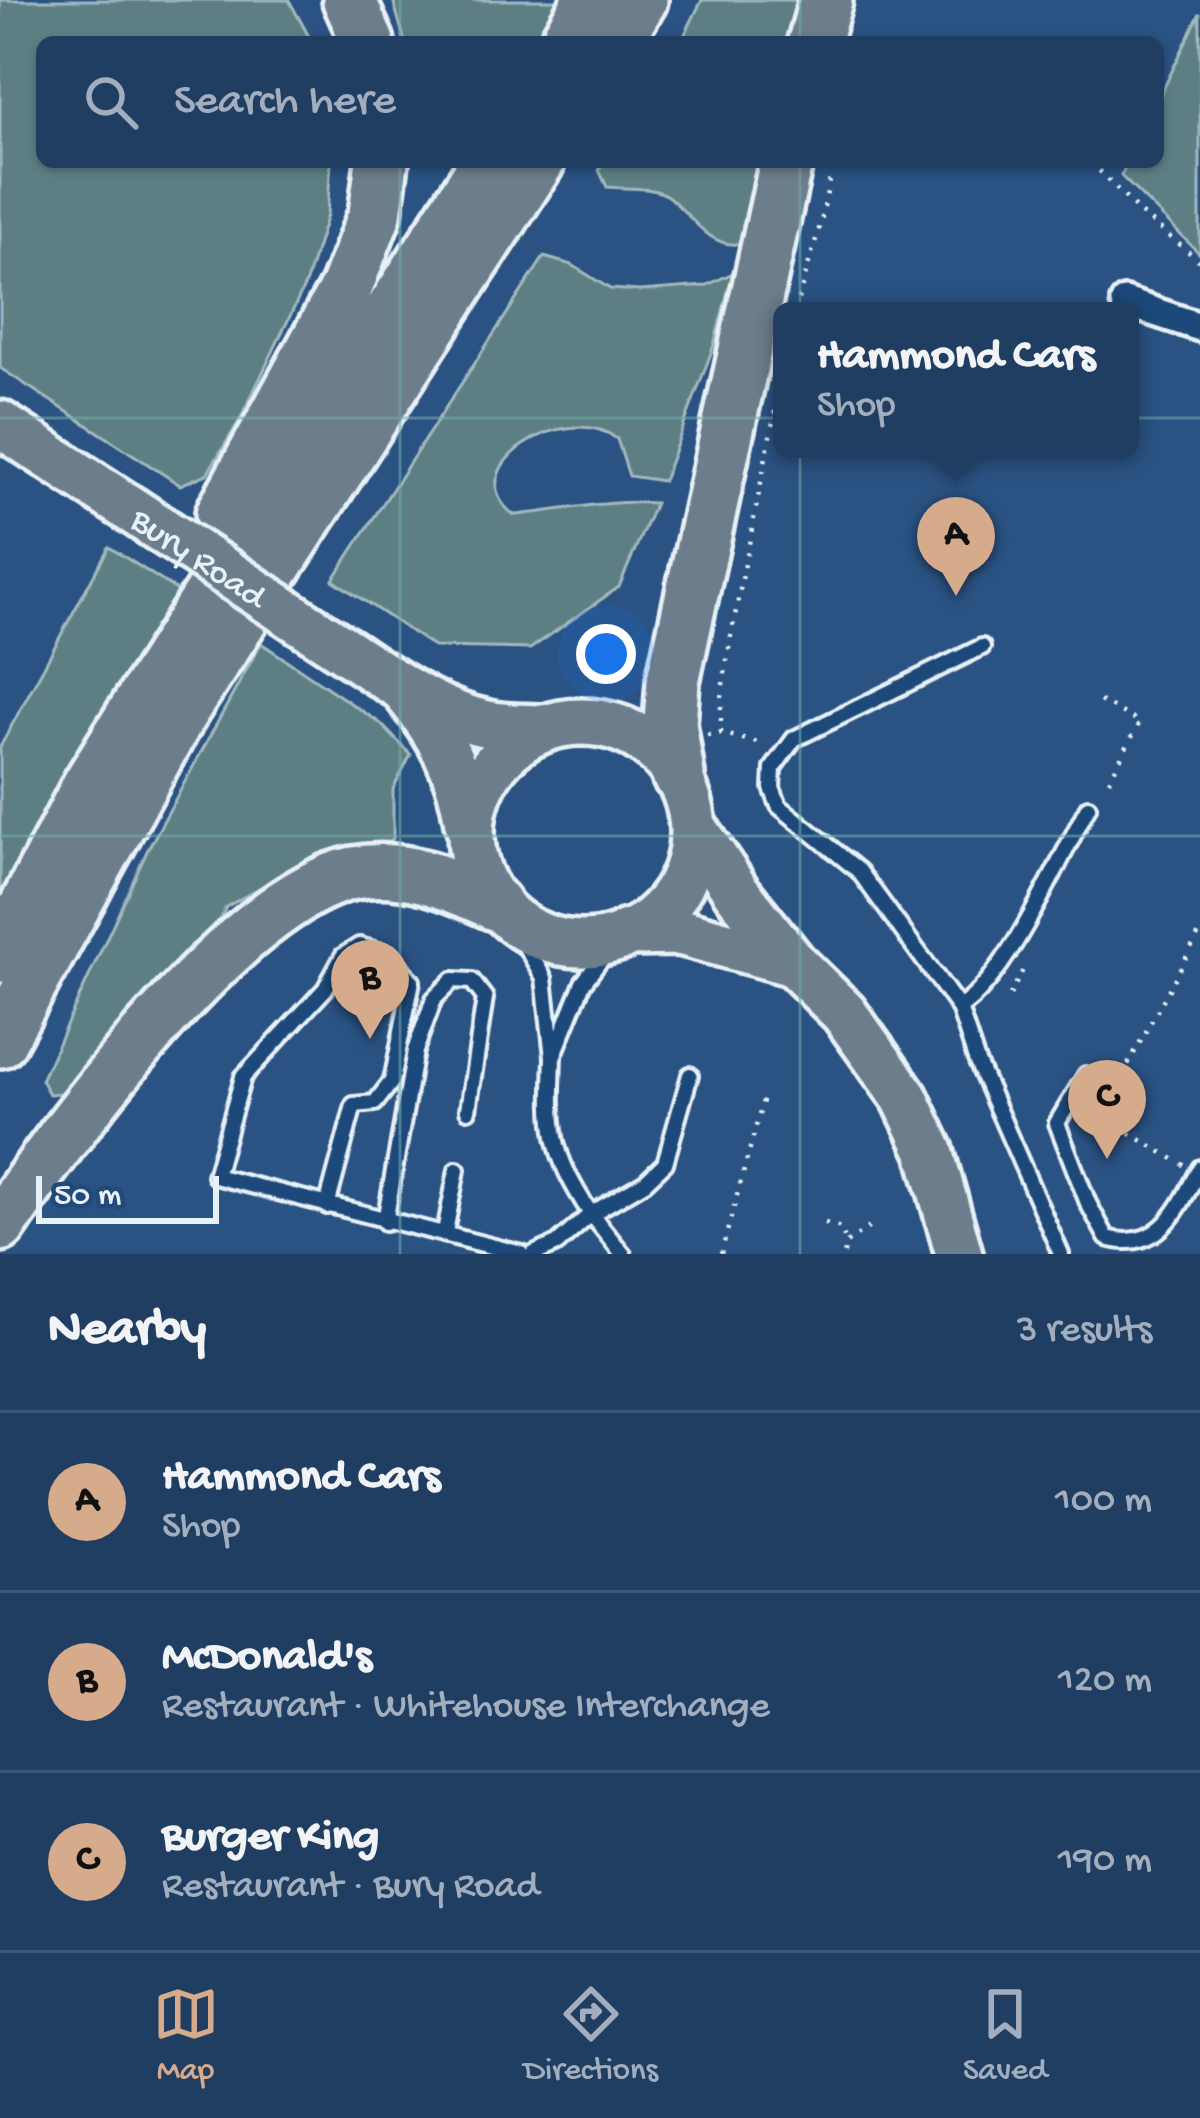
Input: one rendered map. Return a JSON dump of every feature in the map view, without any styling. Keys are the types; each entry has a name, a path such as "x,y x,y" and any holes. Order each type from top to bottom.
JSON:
{"highway":[{"path":"350,0 365,36"},
{"path":"569,36 590,0"},
{"path":"619,36 641,0"},
{"path":"816,36 826,0"},
{"path":"131,717 181,593 346,288 374,214 381,168"},
{"path":"0,956 89,784 484,168"},
{"path":"0,1041 180,714 534,168"},
{"path":"683,748 670,706 676,664 785,168"},
{"path":"0,1225 48,1155 138,1044 230,951 296,895 352,873 382,871 437,879 501,910"}],"main road":[{"name":"Bury Road","path":"0,424 403,688 481,723 544,728"},
{"name":"Bury Road","path":"403,688 449,752 464,794 470,831"},
{"path":"574,721 604,723 683,748 693,826 691,857 680,885 663,910 622,935 593,944 564,943 533,933 501,910 476,870 470,831 473,804 483,779 499,757 544,728 574,721"},
{"path":"693,826 793,963 844,1013 905,1098 930,1150 959,1254"},
{"path":"622,935 680,932 793,963"}],"street":[{"path":"1139,307 1200,327"}],"lane":[{"path":"982,646 794,739 773,768 772,788 779,806 859,871 959,1008 977,1062 1061,1254"},
{"path":"959,1008 987,983 1088,807"},
{"path":"501,910 544,978 553,1057 555,1147 591,1214 623,1254"},
{"path":"553,1057 583,983 622,935"},
{"path":"327,1206 354,1106 375,1103 392,1081 412,981 401,968 343,956 325,989 243,1077 215,1176 385,1222 445,1232 522,1254"},
{"path":"385,1222 415,1051 434,999 452,980 472,980 485,998 468,1110"},
{"path":"534,1254 557,1244 591,1214 645,1182 664,1163 690,1075"},
{"path":"1086,1075 1057,1123 1107,1238 1135,1243 1166,1231 1199,1171"},
{"path":"445,1232 457,1170"}],"path":[{"path":"798,302 832,168"},
{"path":"1096,168 1140,213 1200,261"},
{"path":"683,748 721,698 773,421"},
{"path":"1100,701 1140,722 1108,782"},
{"path":"683,748 756,740 781,754"},
{"path":"1199,1171 1100,1116 1200,932"},
{"path":"721,1254 764,1097"},
{"path":"825,1223 842,1228 844,1254"},
{"path":"846,1243 871,1226"}],"green space":[{"path":"0,0 289,0 309,36 36,36 36,168 331,168 327,215 305,285 240,420 207,474 180,485 0,368"},
{"path":"393,0 573,0 552,36 403,36"},
{"path":"702,0 807,0 798,36 684,36"},
{"path":"1200,13 1200,254 1121,176 1125,168 1164,168 1164,88"},
{"path":"760,168 739,244 717,240 660,192 607,187 599,170"},
{"path":"544,257 572,265 610,289 705,286 733,273 714,345 663,481 629,476 617,439 595,429 571,428 546,433 523,445 497,478 499,497 514,515 655,503 619,587 530,649 434,647 333,580"},
{"path":"109,547 181,593 0,916 0,747"},
{"path":"261,643 380,723 411,755 393,789 393,839 378,848 352,846 305,862 226,907 215,931 190,946 171,967 72,1092 49,1094 41,1080 147,851"}],"place":[{"name":"Hammond Cars","path":"956,596"},
{"name":"McDonald's","path":"370,1039"},
{"name":"Burger King","path":"1107,1159"}]}
